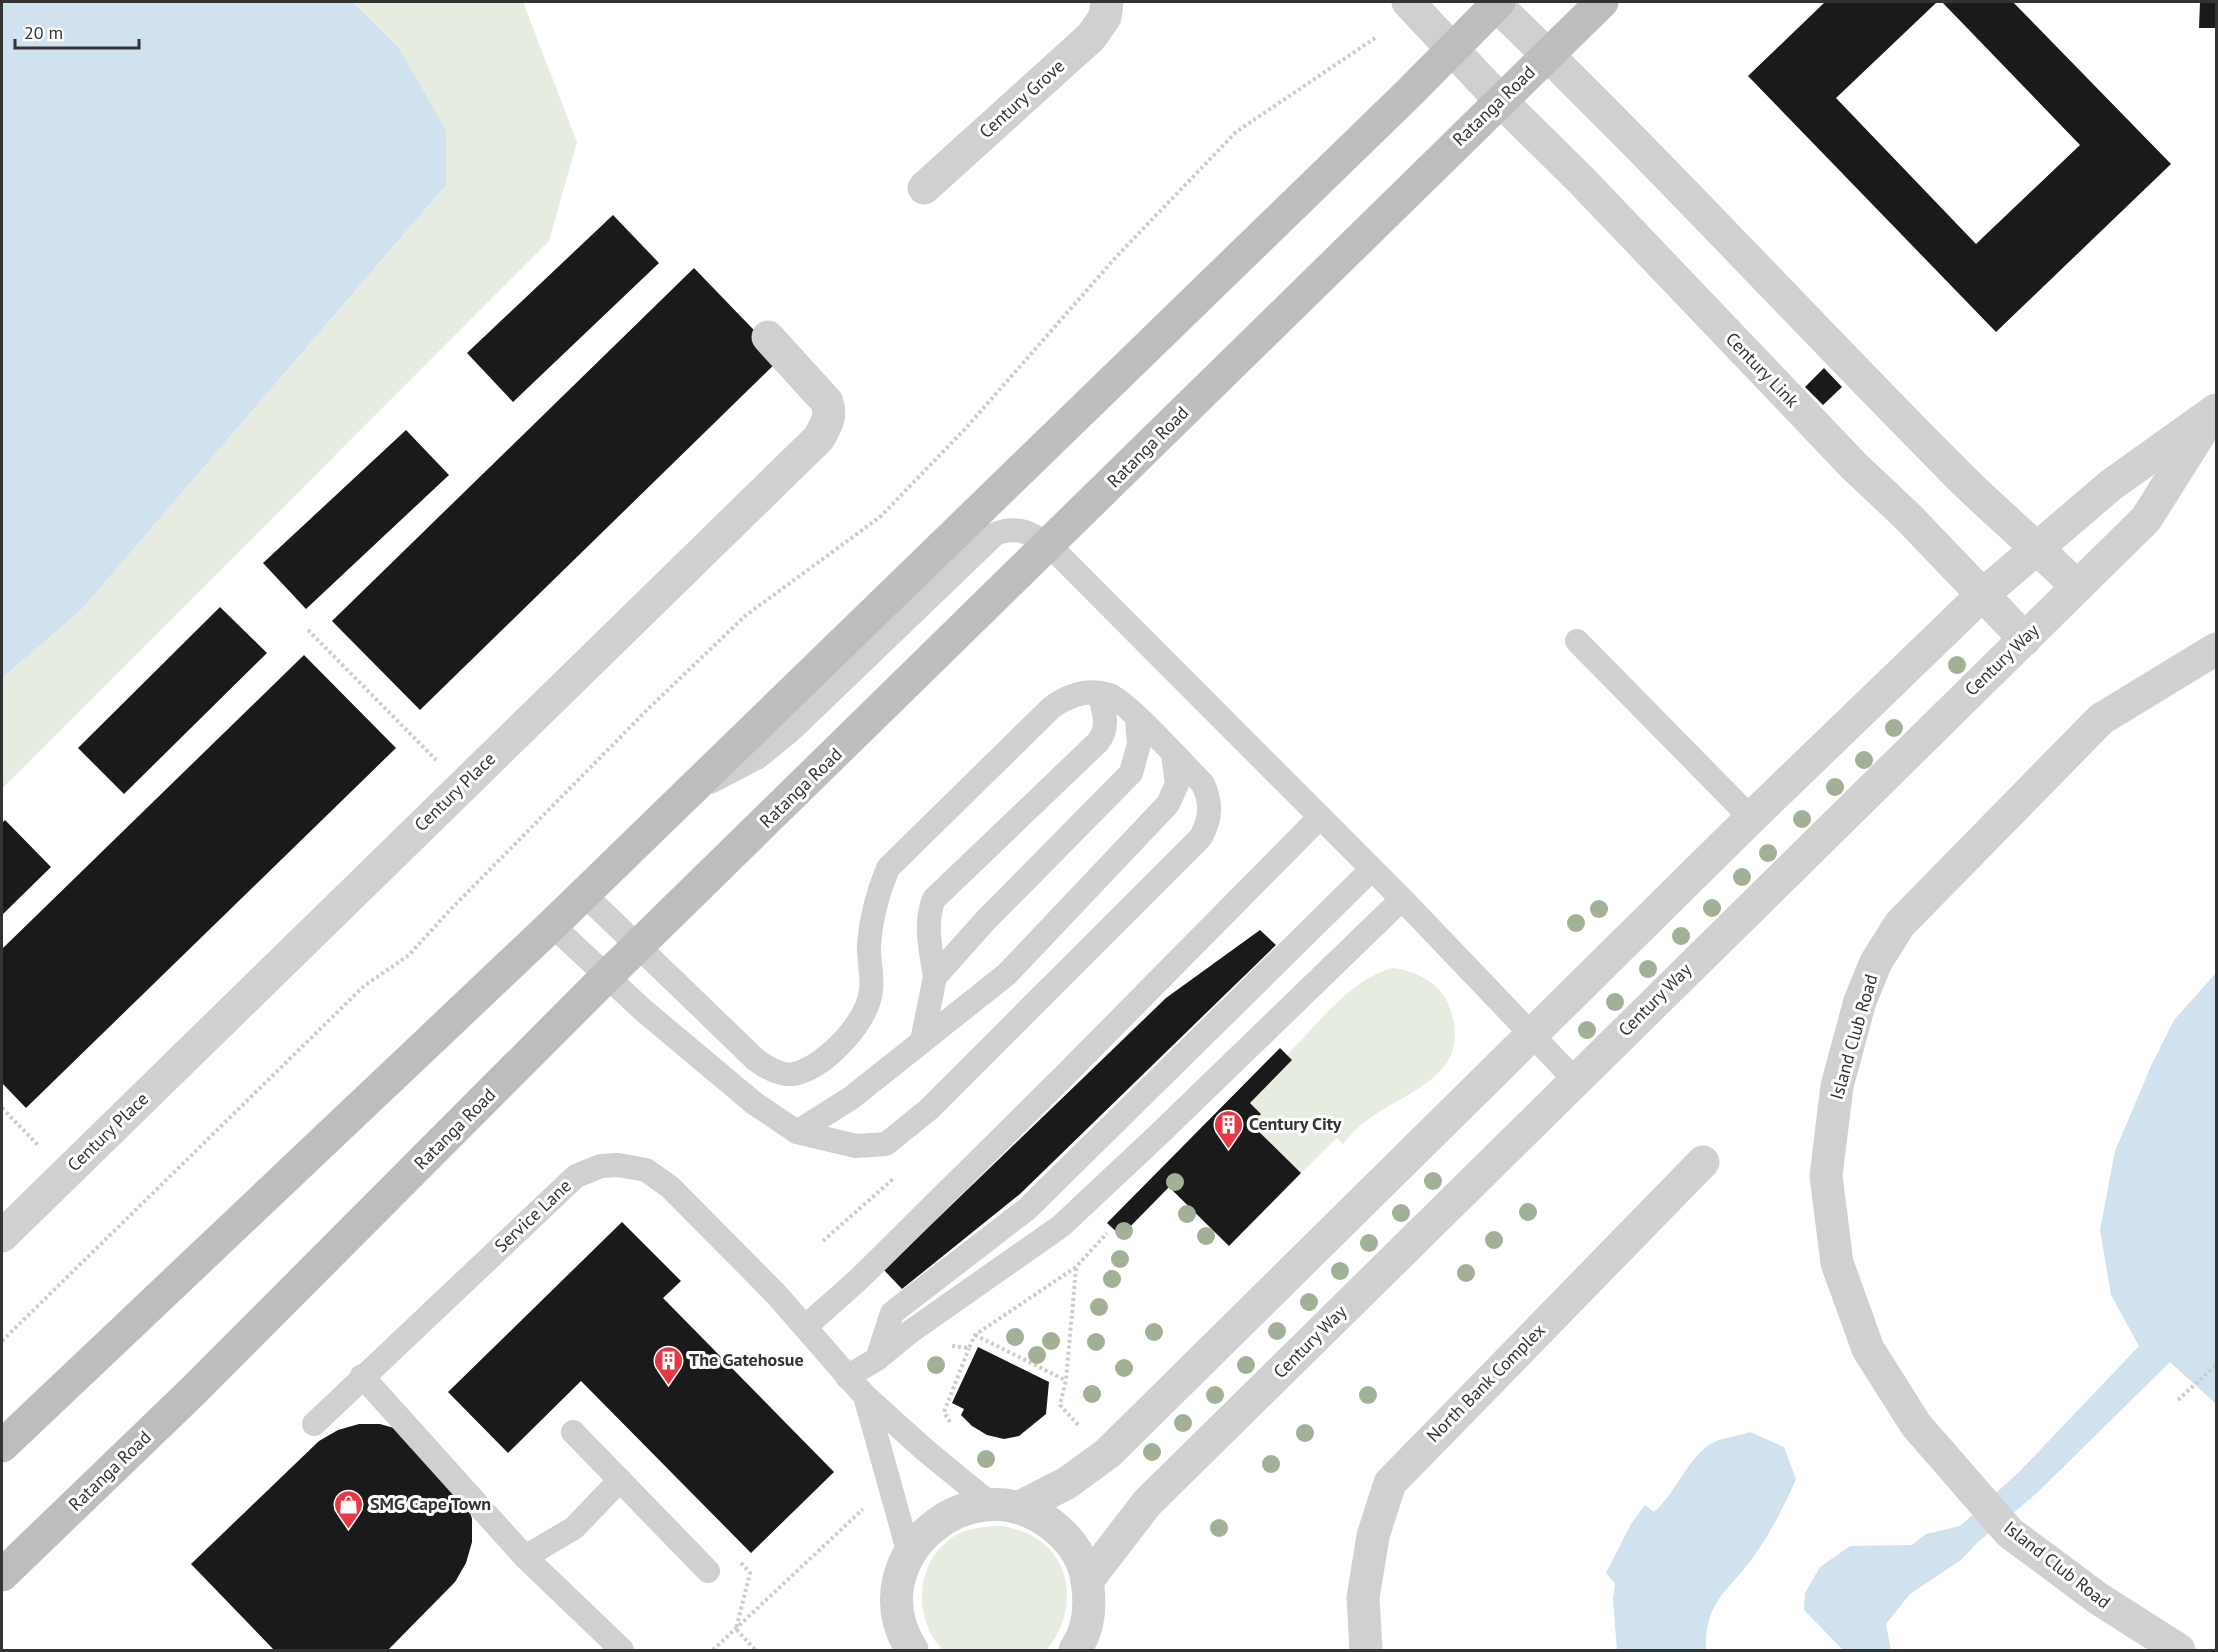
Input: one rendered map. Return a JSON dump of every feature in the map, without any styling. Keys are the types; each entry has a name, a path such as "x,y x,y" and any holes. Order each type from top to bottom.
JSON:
{"main road":[{"path":"2,1446 552,925 1411,91 1496,2"},
{"name":"Ratanga Road","path":"2,1575 192,1392 607,976 1602,2"}],"street":[{"name":"Century Grove","path":"924,188 1091,37 1105,17 1107,2"},
{"name":"Century Link","path":"1408,2 1453,47 1500,100 1582,181 2025,639"},
{"path":"1496,2 1954,471 2037,546 2077,587"},
{"name":"Century Place","path":"2,1236 819,438 828,421 830,410 827,402 768,337"},
{"name":"Century Way","path":"900,1621 899,1582 909,1554 928,1530 944,1518 962,1509 1005,1506 1067,1483 1108,1453 1751,818 1982,596 2037,546 2111,485 2215,411"},
{"name":"Century Way","path":"1087,1581 1147,1503 2145,519 2215,411"},
{"name":"Island Club Road","path":"2179,1650 2099,1599 2010,1533 1916,1425 1868,1349 1837,1263 1826,1176 1836,1086 1860,1001 1876,962 1900,924 2101,719 2217,649"},
{"name":"North Bank Complex","path":"1366,1650 1363,1598 1373,1536 1390,1483 1703,1162"},
{"path":"1005,1506 1043,1518 1063,1534 1078,1556 1087,1581 1090,1601 1081,1645"},
{"path":"883,1650 900,1621"},
{"path":"900,1621 912,1650"}],"lane":[{"path":"684,796 758,757 789,732 995,534 1007,529 1024,530 1049,545 1372,869 1575,1080"},
{"path":"1577,641 1751,818"},
{"path":"552,925 607,976 754,1103 797,1132 856,1146 886,1144 928,1110 1201,837 1207,825 1209,799 1203,784 1118,699 1099,694 1078,693 1052,707 888,868 875,905 869,944 871,991 852,1035 830,1054 797,1074 776,1072 756,1060 584,894"},
{"path":"922,1041 935,977 929,945 930,912 934,899 1102,737 1106,722 1099,694"},
{"path":"935,977 984,922 1131,773 1139,744 1137,718"},
{"path":"797,1132 851,1098 1007,974 1168,804 1177,784 1173,754"},
{"path":"805,1327 859,1279 1058,1082 1320,817"},
{"path":"877,1359 892,1313 1027,1209 1372,869"},
{"path":"847,1377 877,1359 910,1332 1061,1226 1401,899"},
{"name":"Service Lane","path":"314,1424 362,1376 576,1176 601,1166 618,1165 646,1170 670,1187 805,1327 865,1396 925,1450 1005,1506"},
{"path":"362,1376 525,1557 622,1650"},
{"name":"Service Lane","path":"865,1396 909,1554"},
{"path":"573,1432 708,1571"},
{"path":"525,1557 574,1528 620,1480"}],"path":[{"path":"2,1341 364,986 409,955 450,910 649,708 746,616 880,517 966,429 1116,257 1236,132 1375,38"},
{"path":"308,630 462,786"},
{"path":"2,1108 66,1173"},
{"path":"950,1422 944,1412 975,1335 1076,1267 1107,1233"},
{"path":"1076,1267 1066,1380 1060,1405 1081,1428"},
{"path":"975,1335 1066,1380"},
{"path":"949,1345 969,1348"},
{"path":"2178,1400 2217,1365"},
{"path":"713,1650 867,1506"},
{"path":"736,1629 750,1573 740,1562"},
{"path":"736,1629 755,1650"}],"shaded area":[{"path":"353,2 523,2 577,142 549,241 2,789 2,678 81,610 446,185 398,47"},
{"path":"1393,968 1411,972 1428,980 1441,992 1450,1008 1455,1033 1452,1052 1443,1068 1429,1081 1375,1115 1343,1144 1337,1138 1301,1173 1251,1124 1261,1114 1250,1103 1292,1060 1287,1055 1336,1004 1363,982"},
{"path":"1004,1526 1026,1533 1042,1543 1054,1555 1062,1570 1067,1603 1056,1635 1046,1650 943,1650 933,1637 926,1622 922,1605 922,1589 933,1557 944,1544 958,1534 981,1527"}],"water":[{"path":"2,2 353,2 398,47 446,130 446,185 81,610 2,678"},
{"path":"2216,973 2216,1404 2170,1362 2036,1494 1978,1542 1961,1560 1910,1594 1886,1624 1891,1650 1843,1650 1804,1610 1805,1593 1820,1567 1850,1546 1912,1545 1926,1534 1960,1526 2020,1471 2139,1346 2111,1295 2100,1230 2115,1151 2151,1066 2174,1020"},
{"path":"1750,1432 1784,1447 1796,1479 1777,1519 1760,1547 1714,1608 1709,1619 1706,1650 1617,1650 1613,1600 1615,1583 1606,1573 1631,1524 1645,1505 1654,1512 1662,1504 1693,1460 1709,1445"}],"building":[{"path":"1825,2 1937,2 1836,98 1976,244 2080,145 1942,2 2013,2 2171,164 1996,332 1748,76"},
{"path":"2200,2 2216,2 2216,28 2199,28"},
{"path":"613,215 659,263 513,402 467,353"},
{"path":"694,268 781,358 420,710 332,621"},
{"path":"1824,368 1842,387 1823,405 1805,387"},
{"path":"406,430 449,475 306,609 263,563"},
{"path":"220,607 267,653 124,794 78,748"},
{"path":"304,655 396,748 26,1108 2,1083 2,949"},
{"path":"5,820 51,867 2,915 2,823"},
{"path":"1260,930 1276,945 1020,1194 902,1289 884,1270 1166,998"},
{"name":"Century City","path":"1280,1048 1292,1060 1250,1103 1261,1114 1251,1124 1301,1173 1229,1246 1169,1187 1121,1236 1107,1223"},
{"name":"The Gatehosue","path":"622,1222 681,1281 663,1298 834,1472 751,1553 581,1381 508,1453 448,1392"},
{"path":"978,1347 1049,1382 1046,1414 1019,1436 1004,1439 987,1435 972,1426 961,1415 964,1409 952,1403"},
{"name":"SMG Cape Town","path":"359,1424 380,1424 401,1430 466,1498 472,1519 472,1542 466,1563 455,1582 388,1650 274,1650 191,1564 319,1441 338,1430"}],"place":[{"name":"Century City","path":"1228,1150"},
{"name":"The Gatehosue","path":"668,1386"},
{"name":"SMG Cape Town","path":"349,1530"}]}
